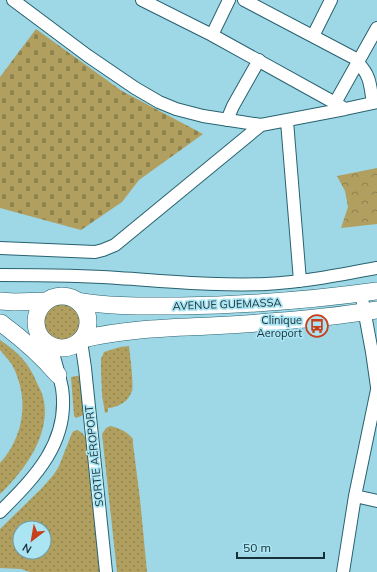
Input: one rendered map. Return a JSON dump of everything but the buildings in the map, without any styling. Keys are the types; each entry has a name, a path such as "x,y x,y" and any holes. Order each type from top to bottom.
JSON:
{"main road":[{"name":"AVENUE GUEMASSA","path":"77,301 118,306 231,305 297,300 369,292"},
{"path":"0,323 45,341 58,348 65,349 72,347 82,340 88,329 88,318 84,308 77,301 62,296 56,297 47,301 40,308 37,315 36,325 45,341"},
{"path":"0,302 47,301"},
{"name":"AVENUE GUEMASSA","path":"82,340 121,332 285,321 371,311"},
{"path":"0,323 44,358 58,375"}],"street":[{"path":"12,0 88,56 135,88 159,102 176,109 227,120 261,125 287,121 340,106 375,102 367,74 358,62 313,36 244,0"},
{"path":"142,0 259,60 340,106"},
{"path":"212,35 230,0"},
{"path":"313,36 332,0"},
{"path":"340,106 358,62 375,36"},
{"path":"227,120 259,60"},
{"path":"287,121 300,281"},
{"path":"0,248 95,252 115,245 261,125"},
{"path":"0,275 61,275 225,285 268,284 300,281 377,268"},
{"path":"343,572 355,496 377,389 372,352 369,292"},
{"name":"SORTIE AÉROPORT","path":"82,340 106,572"},
{"path":"0,512 28,483 38,470 53,447 61,427 63,406 62,388 45,341"},
{"path":"355,496 377,501"}],"green space":[{"path":"36,29 122,91 203,134 139,180 122,202 81,230 0,208 0,77"},
{"path":"377,168 377,224 341,228 348,207 345,191 337,176"},
{"path":"58,304 66,304 76,309 80,316 80,330 76,337 66,342 58,342 48,337 46,334 43,327 43,319 48,309 51,307"},
{"path":"0,340 18,354 27,364 43,396 45,414 39,440 33,452 18,475 0,494 0,463 7,454 18,434 21,423 22,401 21,390 14,368 0,350"},
{"path":"129,346 132,391 126,401 108,408 108,412 105,413 102,395 101,359 104,352"},
{"path":"82,375 86,414 76,418 74,416 71,377"},
{"path":"110,426 123,430 133,439 147,572 117,572 102,434 106,428"},
{"path":"77,430 85,436 87,442 101,572 30,572 21,569 0,568 0,529 42,488 53,475 59,466 72,433"}],"place":[{"name":"Clinique Aeroport","path":"317,326"}]}
